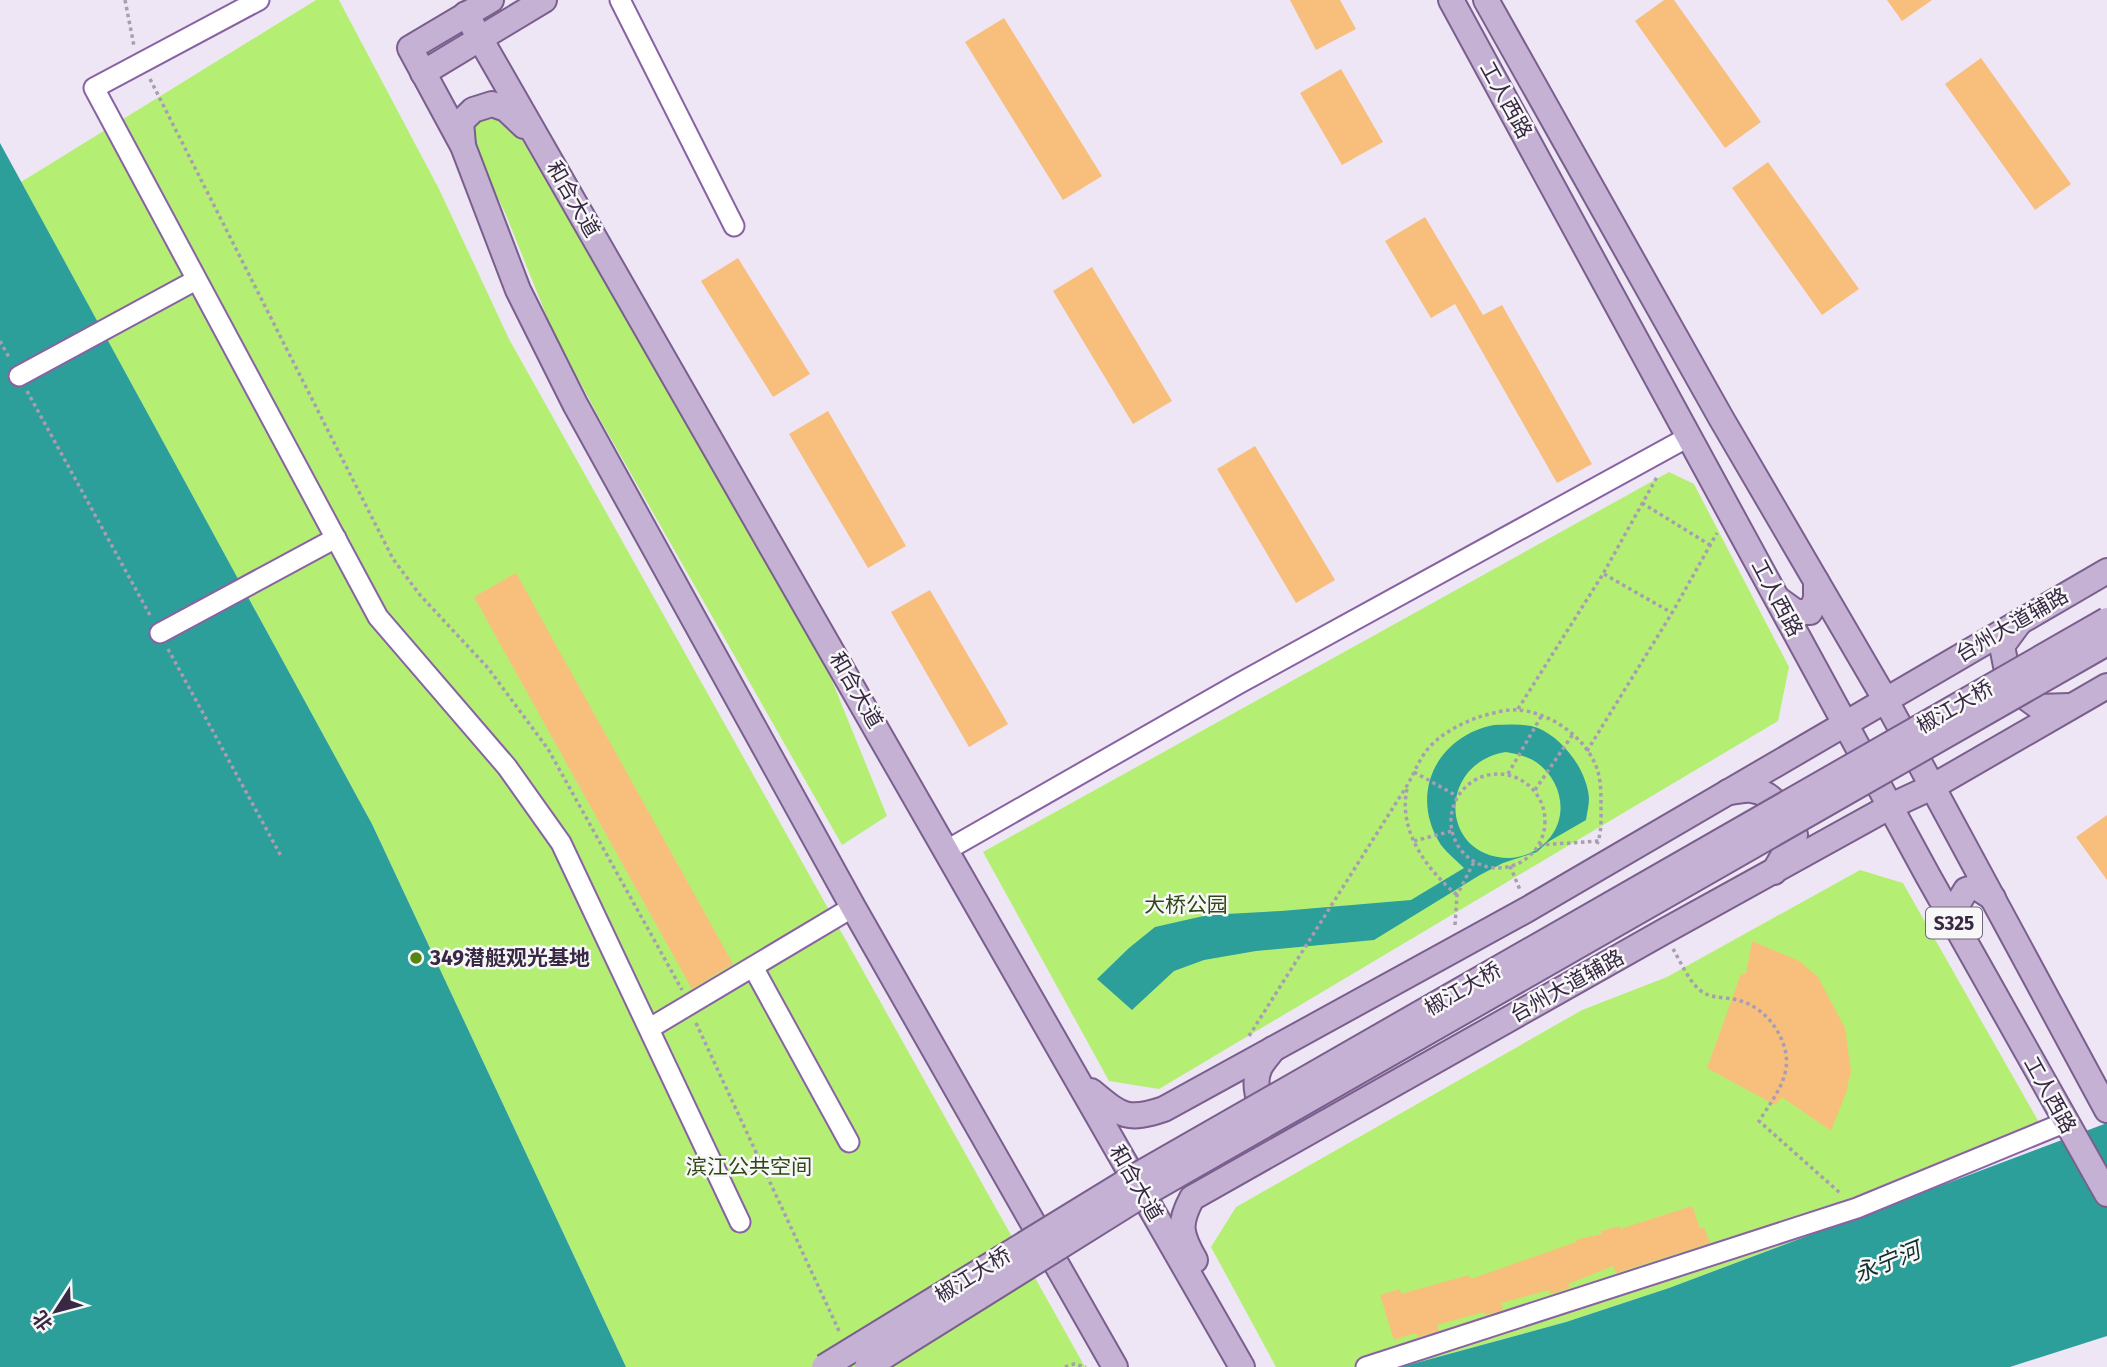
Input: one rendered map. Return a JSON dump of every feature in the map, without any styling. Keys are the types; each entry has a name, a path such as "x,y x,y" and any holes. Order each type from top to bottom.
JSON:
{"main road":[{"path":"491,0 410,48 463,146 518,290 575,404 853,907 1115,1367"},
{"path":"423,73 544,0"},
{"name":"工人西路","path":"1451,0 1682,440 1730,510 1844,723 2107,1194"},
{"name":"工人西路","path":"1486,0 1714,406 1885,699 2104,1105"},
{"name":"和合大道","path":"466,15 1245,1367"},
{"path":"463,146 461,122 473,110 492,104 506,110 538,138"},
{"name":"台州大道辅路","path":"1079,1081 1114,1111 1139,1117 1164,1110 1452,951 2107,571"},
{"path":"1778,599 1796,612 1810,612 1816,600 1816,581"},
{"path":"2022,620 2002,646 2010,687 2039,707 2073,706"},
{"name":"椒江大桥","path":"824,1367 1129,1180 2107,621"},
{"name":"椒江大桥","path":"867,1367 1139,1197 2107,643"},
{"name":"台州大道辅路","path":"1245,1367 1226,1313 1183,1234 1182,1217 1192,1198 1663,932 1891,806 1932,787 2107,686"},
{"path":"1727,792 1752,790 1768,797 1786,813 1795,835 1773,872"},
{"path":"1954,922 1957,905 1966,890 1976,887 1993,898"},
{"path":"1274,1048 1259,1069 1256,1086 1262,1112 1275,1127 1289,1133 1314,1129"}],"street":[{"path":"260,0 94,88 377,617 507,767 561,843 740,1222"},
{"path":"620,0 734,226"},
{"path":"19,376 196,280"},
{"path":"947,849 1238,684 1682,440"},
{"path":"160,633 336,538"},
{"path":"650,1028 853,907"},
{"path":"753,967 849,1142"},
{"path":"1366,1367 1857,1208 2066,1122"}],"path":[{"path":"125,0 132,40 142,62 393,559 419,595 488,668 548,749 674,973 844,1343"},
{"path":"0,341 281,856"},
{"path":"1518,709 1603,574 1642,503 1682,440"},
{"path":"1642,503 1710,545"},
{"path":"1587,751 1672,612 1730,510"},
{"path":"1603,574 1672,612"},
{"path":"1244,1045 1426,751 1440,737 1462,723 1518,709 1542,715 1573,734 1597,769 1601,794 1599,841 1594,850"},
{"path":"1508,773 1542,715"},
{"path":"1535,790 1573,734"},
{"path":"1414,772 1456,795"},
{"path":"1508,773 1535,790 1545,813 1545,827 1539,845 1522,861 1496,868 1474,862 1460,848 1450,832 1452,808 1456,795 1480,777 1508,773"},
{"path":"1408,783 1404,803 1406,824 1430,868 1457,895"},
{"path":"1417,841 1450,832"},
{"path":"1539,845 1599,841"},
{"path":"1452,951 1457,895 1474,862"},
{"path":"1663,932 1691,979 1702,992 1741,1001 1756,1008 1773,1024 1783,1042 1788,1060 1778,1091 1759,1121 1857,1208"},
{"path":"1065,1367 1074,1364 1086,1367"}],"green space":[{"name":"滨江公共空间","path":"316,0 339,0 439,189 509,339 1085,1367 626,1367 372,824 21,182"},
{"path":"489,115 511,121 824,661 887,816 842,845 597,414 551,327 506,215 476,150 471,128"},
{"name":"大桥公园","path":"1669,472 1694,484 1789,667 1778,721 1159,1089 1109,1081 983,852"},
{"path":"1860,870 1903,883 2049,1140 1669,1288 1566,1322 1401,1367 1276,1367 1211,1247 1236,1207 1582,1010 1667,977"}],"water":[{"path":"0,143 372,824 626,1367 0,1367"},
{"path":"1494,725 1528,725 1557,740 1584,777 1589,798 1586,820 1548,842 1537,852 1503,863 1480,875 1374,940 1256,951 1204,960 1174,971 1132,1010 1097,979 1155,927 1208,915 1411,900 1464,868 1441,845 1431,826 1427,806 1428,788 1443,754 1474,731","holes":["1506,752 1536,762 1552,779 1560,799 1559,821 1554,831 1535,851 1514,858 1486,854 1469,843 1459,827 1455,809 1458,790 1468,773 1483,760"]},
{"name":"永宁河","path":"2107,1123 2107,1336 2010,1367 1401,1367 1566,1322 1669,1288"}],"building":[{"path":"1290,0 1340,0 1356,29 1316,50"},
{"path":"1664,0 1674,0 1761,122 1725,148 1635,21"},
{"path":"1887,0 1932,0 1902,21"},
{"path":"1004,18 1102,176 1063,200 965,42"},
{"path":"1981,58 2071,184 2035,210 1945,84"},
{"path":"1341,69 1383,142 1342,165 1300,93"},
{"path":"1768,162 1859,289 1822,315 1732,188"},
{"path":"1425,217 1483,315 1502,305 1592,464 1557,483 1455,304 1431,318 1385,241"},
{"path":"738,258 810,374 773,397 701,281"},
{"path":"1092,267 1172,401 1133,424 1053,291"},
{"path":"828,411 906,546 868,568 789,434"},
{"path":"1255,446 1335,580 1296,603 1217,469"},
{"path":"516,573 733,964 692,989 474,597"},
{"path":"930,590 1008,724 969,747 891,612"},
{"path":"2107,815 2107,880 2076,837"},
{"path":"1752,941 1799,961 1818,977 1845,1028 1851,1071 1846,1093 1831,1131 1782,1097 1775,1105 1707,1068 1741,974 1746,974"},
{"path":"1692,1206 1700,1229 1704,1227 1710,1243 1616,1273 1613,1266 1568,1284 1570,1288 1550,1294 1549,1290 1501,1303 1503,1310 1486,1315 1484,1312 1437,1325 1439,1331 1418,1337 1416,1333 1394,1340 1380,1295 1400,1289 1401,1294 1469,1275 1471,1279 1576,1242 1575,1240 1602,1234 1601,1231 1620,1226 1620,1229"}],"place":[{"name":"349潜艇观光基地","path":"416,958"}]}
